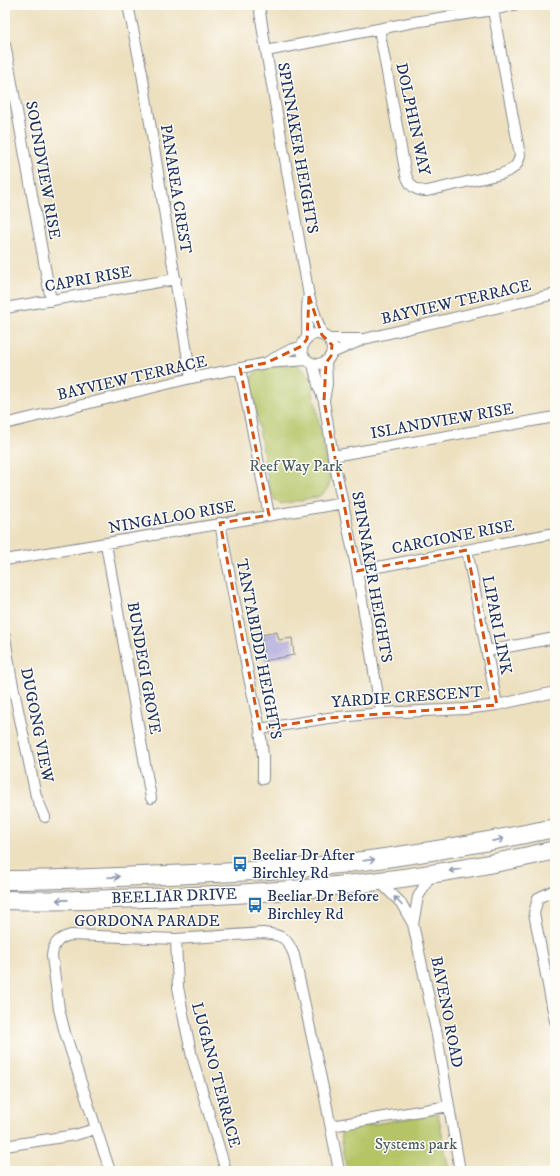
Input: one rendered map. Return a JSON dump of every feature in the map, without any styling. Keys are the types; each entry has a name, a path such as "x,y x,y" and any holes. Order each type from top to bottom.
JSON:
{"highway":[{"name":"BEELIAR DRIVE","path":"5,880 197,874 321,866 409,855 555,828"},
{"name":"BEELIAR DRIVE","path":"5,900 103,899 264,893 322,888 482,866 555,850"},
{"path":"5,884 13,887 99,888 103,891 103,899"}],"street":[{"name":"PANAREA CREST","path":"128,5 142,73 191,378"},
{"name":"SPINNAKER HEIGHTS","path":"259,5 308,296 325,337"},
{"path":"266,51 514,5"},
{"name":"DOLPHIN WAY","path":"379,29 408,182 415,189 427,191 501,174 516,167 518,162 520,155 493,10"},
{"name":"SOUNDVIEW RISE","path":"5,44 51,301"},
{"name":"CAPRI RISE","path":"5,308 176,279"},
{"name":"BAYVIEW TERRACE","path":"332,353 364,339 555,294"},
{"name":"SPINNAKER HEIGHTS","path":"305,342 308,325 306,309 308,296"},
{"path":"315,335 325,337 332,345 332,353 326,362 320,364 310,362 303,354 305,342 315,335"},
{"name":"BAYVIEW TERRACE","path":"325,337 364,339"},
{"name":"BAYVIEW TERRACE","path":"266,363 305,342"},
{"name":"SPINNAKER HEIGHTS","path":"310,362 324,401 333,456 357,571 381,713"},
{"name":"BAYVIEW TERRACE","path":"5,424 191,378 240,368 266,363 310,362"},
{"name":"SPINNAKER HEIGHTS","path":"324,401 327,384 326,362"},
{"path":"240,368 269,515"},
{"name":"ISLANDVIEW RISE","path":"333,456 555,417"},
{"name":"NINGALOO RISE","path":"5,560 344,503"},
{"name":"TANTABIDDI HEIGHTS","path":"220,524 260,729 263,756 263,780"},
{"name":"CARCIONE RISE","path":"357,571 555,533"},
{"name":"BUNDEGI GROVE","path":"106,544 151,798"},
{"name":"LIPARI LINK","path":"467,550 497,706"},
{"name":"DUGONG VIEW","path":"5,637 8,677 36,796 45,817"},
{"path":"487,651 555,638"},
{"name":"YARDIE CRESCENT","path":"260,729 328,718 381,713 497,706 555,692"},
{"name":"BAVENO ROAD","path":"413,924 418,897 431,874"},
{"name":"BAVENO ROAD","path":"379,881 401,903 413,924 437,1035 460,1171"},
{"path":"555,890 538,898 534,913 555,1021"},
{"name":"GORDONA PARADE","path":"110,1171 95,1130 59,1009 52,948 63,936 71,935 176,939 263,933 276,934 287,940 294,955 331,1126 339,1171"},
{"name":"LUGANO TERRACE","path":"176,939 178,987 184,1019 192,1056 226,1171"},
{"path":"331,1126 449,1106"},
{"path":"5,1146 75,1135 95,1130"}],"highlighted area":[{"path":"309,296 322,335 332,345 331,356 326,363 324,401 357,571 467,550 497,705 328,718 260,729 220,523 269,515 240,368 266,363 302,346 307,339"}],"green space":[{"name":"Reef Way Park","path":"295,363 308,373 311,381 330,479 329,485 323,494 317,497 281,504 275,500 270,491 251,383 252,376 259,369"},
{"name":"Systems park","path":"438,1113 449,1171 347,1171 340,1130"}],"building":[{"path":"277,632 279,640 292,638 294,655 264,661 261,635"}],"place":[{"name":"Beeliar Dr After Birchley Rd","path":"240,864"},
{"name":"Beeliar Dr Before Birchley Rd","path":"255,905"}]}
